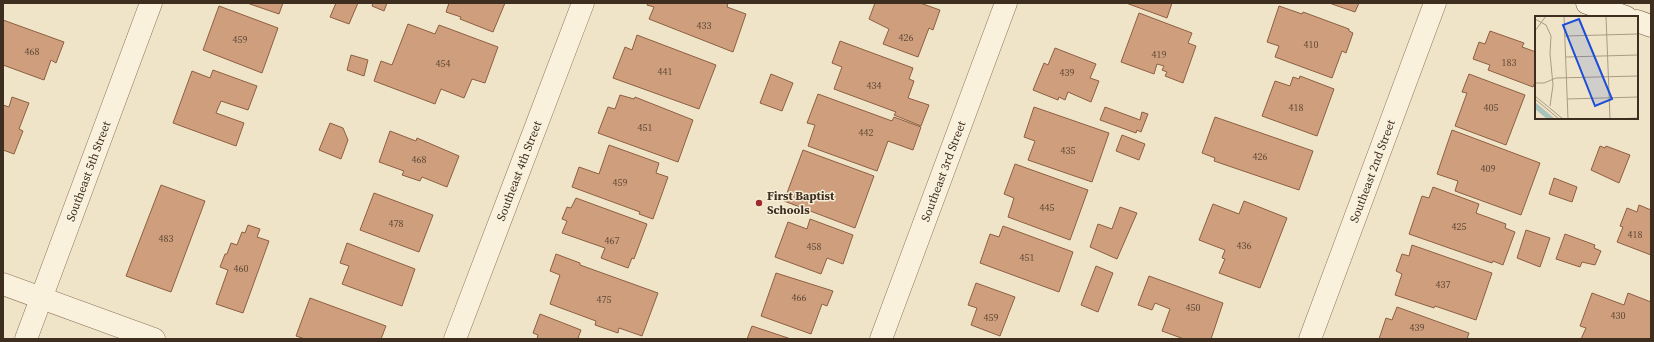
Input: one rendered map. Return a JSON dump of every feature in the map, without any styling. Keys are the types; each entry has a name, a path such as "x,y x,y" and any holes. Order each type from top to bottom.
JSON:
{"street":[{"name":"Southeast 5th Street","path":"26,339 151,3"},
{"name":"Southeast 4th Street","path":"455,339 583,3"},
{"name":"Southeast 3rd Street","path":"881,339 1006,3"},
{"name":"Southeast 2nd Street","path":"1310,339 1435,3"},
{"path":"1587,3 1623,16"},
{"path":"1638,21 1651,26"},
{"path":"3,284 154,339"}],"building":[{"path":"247,3 283,3 279,14"},
{"path":"336,3 358,3 349,24 330,17"},
{"path":"373,3 387,3 384,11 372,6"},
{"path":"449,3 505,3 493,32 460,19 461,17 446,12"},
{"path":"648,3 728,3 727,7 746,14 733,52 649,19 654,7 647,5"},
{"path":"875,3 920,3 940,10 933,30 929,28 918,57 883,44 889,29 869,19"},
{"path":"1126,3 1172,3 1167,18"},
{"path":"1329,3 1359,3 1355,12"},
{"path":"219,6 278,28 262,73 203,50"},
{"path":"1279,6 1302,14 1303,12 1349,29 1349,31 1353,33 1346,53 1342,51 1332,78 1275,57 1279,46 1267,42"},
{"path":"1139,13 1192,33 1188,43 1196,46 1183,83 1165,76 1167,72 1162,70 1164,66 1157,64 1154,74 1121,62"},
{"path":"3,20 64,42 56,63 51,60 44,80 3,65"},
{"path":"408,24 435,34 439,25 498,47 485,83 472,79 464,98 441,89 435,104 374,81 381,61 392,65"},
{"path":"1490,31 1524,43 1522,47 1535,52 1535,82 1533,87 1488,70 1490,65 1473,59 1479,42 1485,44"},
{"path":"637,35 716,65 699,109 613,78 625,47 632,50"},
{"path":"840,41 913,68 909,79 914,81 908,98 929,105 921,126 894,115 896,112 834,89 842,67 832,63"},
{"path":"1055,48 1096,64 1090,78 1099,81 1091,102 1068,92 1065,100 1059,97 1058,100 1033,90 1044,63 1048,65"},
{"path":"351,55 368,60 364,76 347,70"},
{"path":"213,70 257,86 248,110 221,101 216,113 244,123 236,146 173,123 192,71 210,78"},
{"path":"771,74 793,83 782,111 760,103"},
{"path":"1469,74 1525,95 1506,145 1455,126 1467,93 1462,92"},
{"path":"1300,76 1334,89 1317,136 1262,116 1275,81 1290,86 1293,77 1299,79"},
{"path":"818,94 892,121 894,117 921,127 913,150 888,141 877,171 808,146 815,125 807,123"},
{"path":"620,95 634,99 635,97 693,120 678,162 598,133 608,107 615,109"},
{"path":"12,97 29,103 19,129 23,131 14,154 3,150 3,105 9,107"},
{"path":"1034,107 1109,133 1092,182 1028,160 1035,141 1024,137"},
{"path":"1105,107 1140,120 1142,112 1148,114 1141,132 1137,130 1136,133 1100,120"},
{"path":"1215,117 1313,151 1299,190 1214,161 1215,158 1202,153"},
{"path":"330,123 343,128 348,140 341,159 319,150"},
{"path":"1452,130 1540,163 1521,215 1455,191 1458,181 1437,174"},
{"path":"390,131 416,141 417,138 459,156 447,187 422,177 420,181 402,175 404,171 379,162"},
{"path":"1122,135 1145,144 1139,160 1116,151"},
{"path":"609,145 659,163 656,173 668,177 653,219 639,214 640,212 572,187 579,167 599,174"},
{"path":"1600,146 1605,148 1606,146 1630,155 1619,183 1591,170"},
{"path":"803,150 874,176 855,228 784,201"},
{"path":"1015,164 1088,190 1070,240 1008,217 1014,198 1004,194"},
{"path":"1554,178 1577,187 1572,202 1549,194"},
{"path":"161,185 205,201 171,292 126,276"},
{"path":"1433,187 1479,204 1476,213 1506,224 1505,228 1515,232 1503,265 1493,261 1492,263 1409,234 1422,196 1429,198"},
{"path":"374,193 433,215 419,252 360,230"},
{"path":"576,198 647,224 634,259 632,258 628,268 601,258 605,248 562,233 567,221 562,219 567,207 571,208"},
{"path":"1244,201 1287,218 1260,288 1219,273 1225,259 1222,258 1225,250 1199,240 1213,204 1239,214"},
{"path":"1639,205 1651,210 1651,255 1617,242 1623,227 1620,226 1627,208 1637,212"},
{"path":"1120,207 1137,213 1117,259 1090,247 1098,224 1112,229"},
{"path":"810,219 853,235 843,264 827,258 821,274 775,257 788,222 807,229"},
{"path":"248,225 260,229 257,237 269,241 243,313 216,304 228,270 220,267 225,254 227,254 231,243 237,245 242,232 245,233"},
{"path":"1003,226 1073,252 1059,292 980,263 990,234 999,237"},
{"path":"1526,230 1550,238 1540,267 1517,258"},
{"path":"1565,234 1595,245 1594,248 1601,251 1595,265 1582,262 1580,267 1556,259"},
{"path":"347,243 415,269 402,306 342,284 349,266 340,263"},
{"path":"1412,245 1492,273 1476,320 1435,306 1434,308 1395,295 1402,274 1396,271 1402,254 1409,256"},
{"path":"556,254 580,263 580,265 658,293 642,336 619,328 618,333 595,325 596,321 550,304 560,275 550,271"},
{"path":"1096,266 1113,273 1098,312 1081,305"},
{"path":"776,273 833,291 827,306 822,304 811,334 761,316"},
{"path":"1149,276 1223,303 1211,339 1184,339 1162,331 1170,309 1155,303 1152,310 1138,305"},
{"path":"976,283 1015,297 1000,336 971,325 977,308 968,305"},
{"path":"1592,293 1624,305 1628,293 1651,302 1651,339 1581,339 1586,328 1580,326"},
{"path":"310,298 386,326 381,339 305,339 296,336"},
{"path":"1397,307 1469,333 1467,339 1379,339 1386,318 1392,320"},
{"path":"540,314 581,330 578,338 582,339 537,339 538,335 533,333"},
{"path":"752,326 791,339 747,339"}],"place":[{"name":"First Baptist Schools","path":"759,203"}]}
